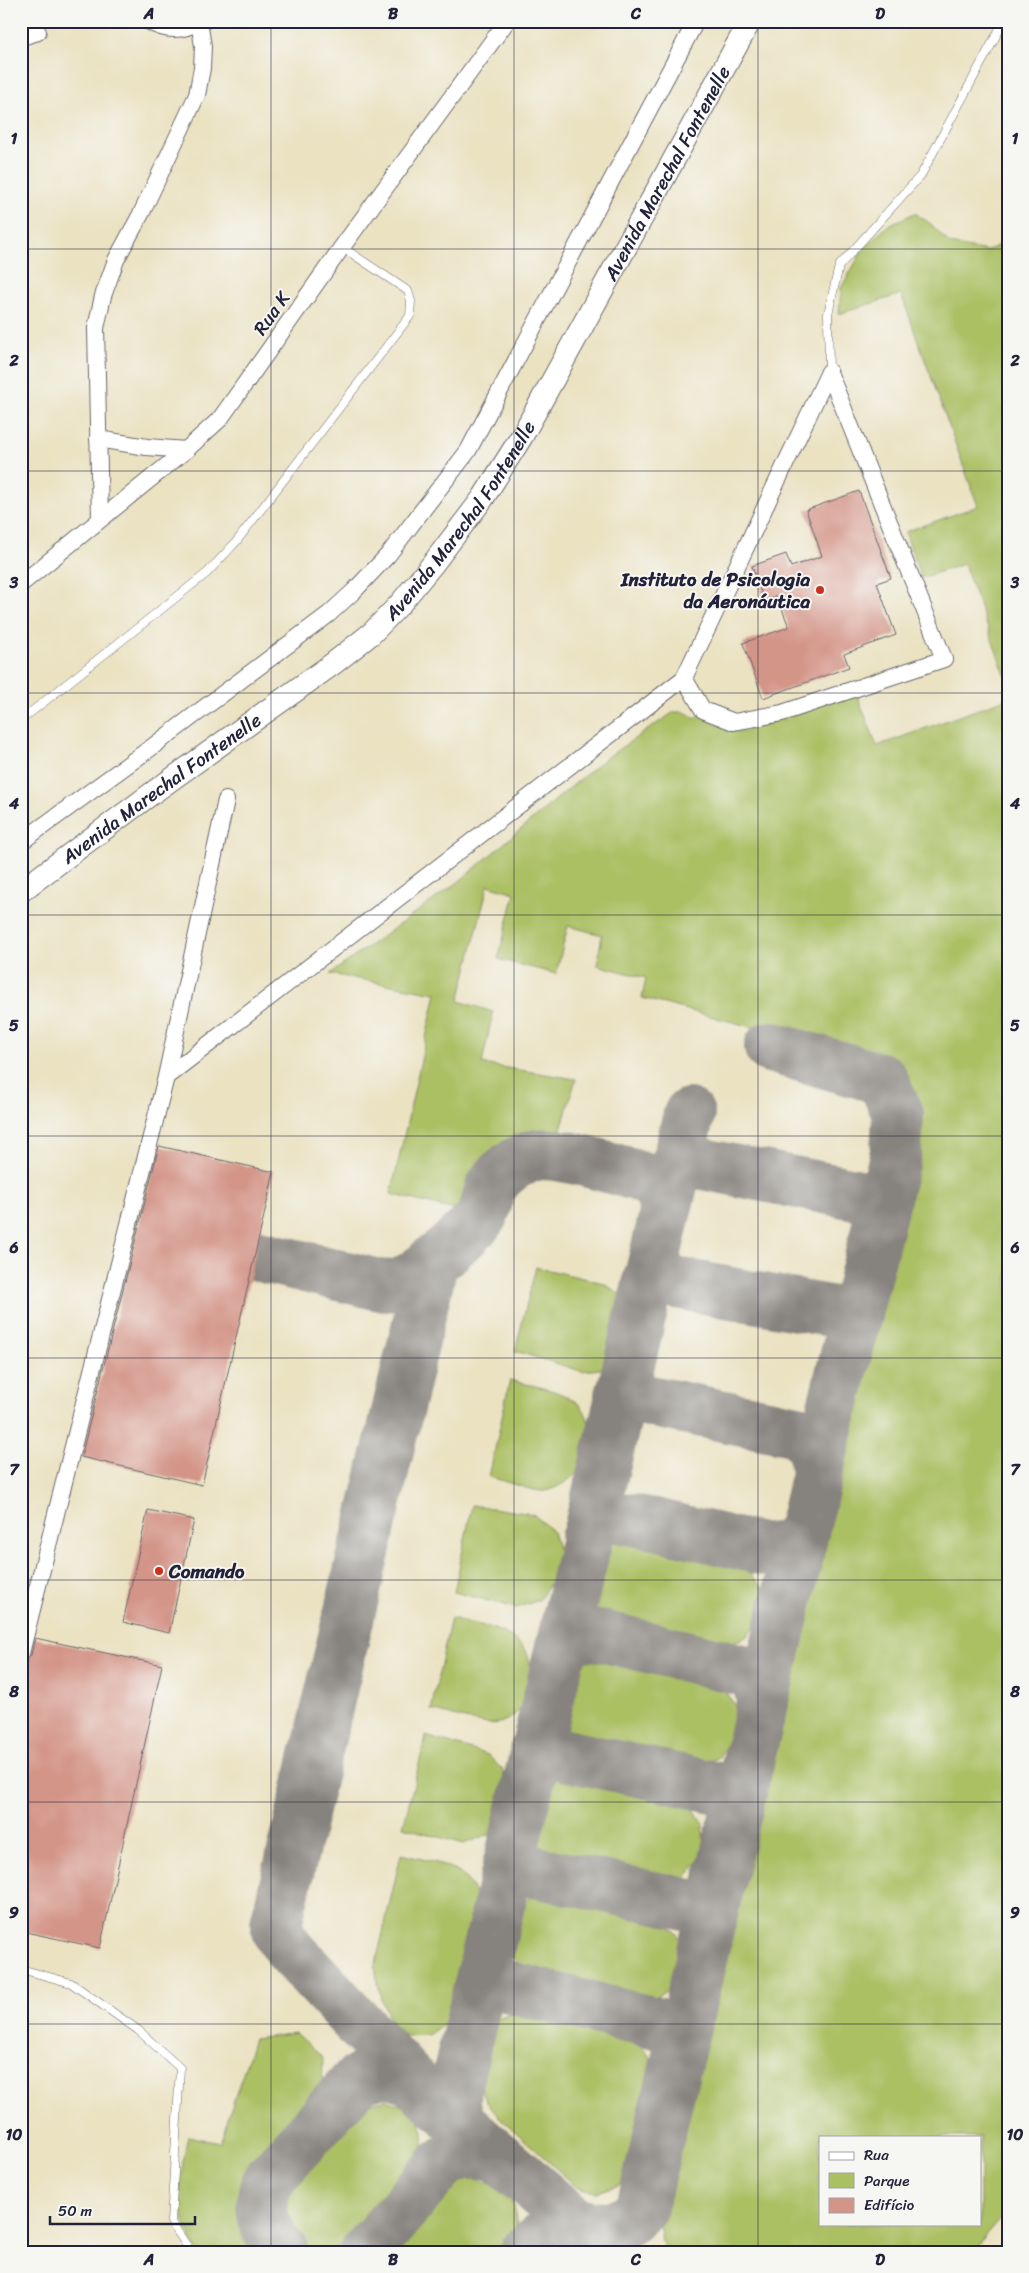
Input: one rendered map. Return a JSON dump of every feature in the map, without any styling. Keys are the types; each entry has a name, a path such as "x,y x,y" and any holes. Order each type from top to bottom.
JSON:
{"main road":[{"name":"Avenida Marechal Fontenelle","path":"21,891 151,794 334,663 372,633 400,604 482,498 522,436 750,21"}],"street":[{"path":"100,519 96,328 103,296 116,260 142,212 197,95 202,68 203,46 199,22 188,28 176,31 158,27 148,21"},
{"name":"Rua K","path":"21,584 186,450 220,418 507,21"},
{"path":"21,842 152,747 329,614 388,555 468,451 696,21"},
{"path":"21,37 38,32"},
{"path":"684,678 703,710 734,722 782,713 944,659 829,372"},
{"path":"166,1077 684,678 829,372"},
{"path":"98,439 147,447 186,450"},
{"path":"21,1653 166,1077 226,800"}],"lane":[{"path":"829,372 828,314 839,266 921,175 1004,21"},
{"path":"21,720 208,573 236,542 410,316 411,301 408,291 342,247"},
{"path":"21,1969 71,1983 138,2030 180,2068 171,2222 191,2252"}],"green space":[{"path":"915,213 931,224 950,244 987,251 1005,242 1008,238 1008,683 964,564 921,578 905,532 978,506 901,294 839,314 841,288 864,248 888,225"},
{"path":"856,692 877,746 1008,698 1008,2210 972,2252 664,2252 657,2212 914,1134 909,1098 893,1074 860,1056 642,998 646,978 597,965 602,935 568,926 556,974 498,959 515,893 488,885 459,1001 493,1012 482,1064 576,1079 559,1136 510,1146 490,1158 472,1183 466,1213 391,1194 436,993 330,974 457,883 603,760 674,712 685,712 696,719 700,715 731,730 746,731"},
{"path":"536,1267 604,1283 619,1294 623,1308 610,1359 601,1369 581,1371 515,1351"},
{"path":"510,1380 561,1394 582,1407 586,1415 589,1423 590,1441 586,1459 575,1475 556,1488 541,1491 489,1477"},
{"path":"472,1505 533,1514 553,1532 560,1555 553,1579 539,1600 516,1608 454,1592"},
{"path":"623,1537 740,1561 763,1588 762,1615 746,1637 721,1647 605,1623 584,1602 582,1575 597,1549"},
{"path":"451,1618 504,1633 519,1643 527,1653 531,1666 529,1692 515,1714 504,1721 486,1724 431,1710"},
{"path":"598,1653 719,1684 735,1705 735,1732 719,1757 689,1772 570,1741 554,1715 555,1691 571,1669"},
{"path":"426,1736 488,1755 502,1769 507,1789 503,1817 492,1833 464,1844 403,1827"},
{"path":"564,1776 692,1806 703,1824 704,1855 688,1875 664,1888 544,1864 527,1841 527,1812 539,1787"},
{"path":"401,1854 438,1863 459,1873 474,1891 478,1904 449,2020 428,2035 405,2036 391,2021 381,1999 375,1967"},
{"path":"556,1893 658,1917 665,1922 676,1933 682,1945 680,1972 672,1985 652,1999 643,2001 534,1976 524,1969 514,1958 510,1946 511,1928 517,1911 522,1904 538,1894"},
{"path":"525,2013 629,2036 644,2048 650,2058 655,2076 633,2168 619,2185 597,2192 579,2189 498,2116 483,2093 478,2062 484,2034 495,2021 510,2015"},
{"path":"296,2033 323,2058 322,2089 245,2174 238,2218 250,2252 198,2252 190,2237 181,2209 182,2167 188,2136 220,2143 254,2039"},
{"path":"386,2100 406,2108 418,2120 422,2128 423,2137 421,2159 351,2243 331,2249 312,2248 304,2244 296,2239 290,2231 282,2212 281,2203 287,2187 309,2158 349,2115 365,2105"},
{"path":"475,2179 499,2189 514,2206 516,2228 503,2252 390,2252 449,2184 460,2180"}],"building":[{"name":"Instituto de Psicologia da Aeronáutica","path":"859,491 891,578 877,583 896,635 844,654 849,667 763,698 743,643 789,627 777,596 764,601 752,566 786,554 791,567 822,556 806,510"},
{"path":"159,1146 274,1172 202,1485 81,1457"},
{"name":"Comando","path":"148,1510 194,1520 169,1633 123,1622"},
{"path":"35,1638 162,1665 100,1948 21,1931 21,1682"}],"taxiway":[{"path":"575,2223 604,2228 612,2227 627,2220 642,2206 896,1152 898,1114 882,1079 770,1047"},
{"path":"458,2120 455,2103 456,2084 689,1114"},
{"path":"255,1255 384,1286 397,1285 407,1281 429,1265 475,1224 483,1214 491,1188 504,1172 516,1163 536,1155 545,1154 569,1157 643,1178 658,1190 664,1211"},
{"path":"677,1159 885,1200"},
{"path":"433,1260 276,1924 280,1936 289,1949 409,2078 602,2247"},
{"path":"649,1278 856,1316"},
{"path":"620,1395 797,1431 813,1448 817,1472"},
{"path":"586,1539 592,1527 601,1520 611,1516 655,1524 765,1550 789,1546 803,1531"},
{"path":"558,1659 571,1640 590,1635 606,1637 743,1670 758,1683 762,1703"},
{"path":"536,1749 741,1793"},
{"path":"508,1866 713,1910"},
{"path":"481,1980 684,2030"},
{"path":"283,2252 270,2235 263,2216 263,2196 271,2176 356,2081 382,2072 409,2078"},
{"path":"366,2252 442,2164 449,2159 470,2153 500,2157"},
{"path":"526,2252 539,2240 552,2233 566,2230 584,2231"}],"place":[{"name":"Instituto de Psicologia da Aeronáutica","path":"820,590"},
{"name":"Comando","path":"159,1571"}]}
